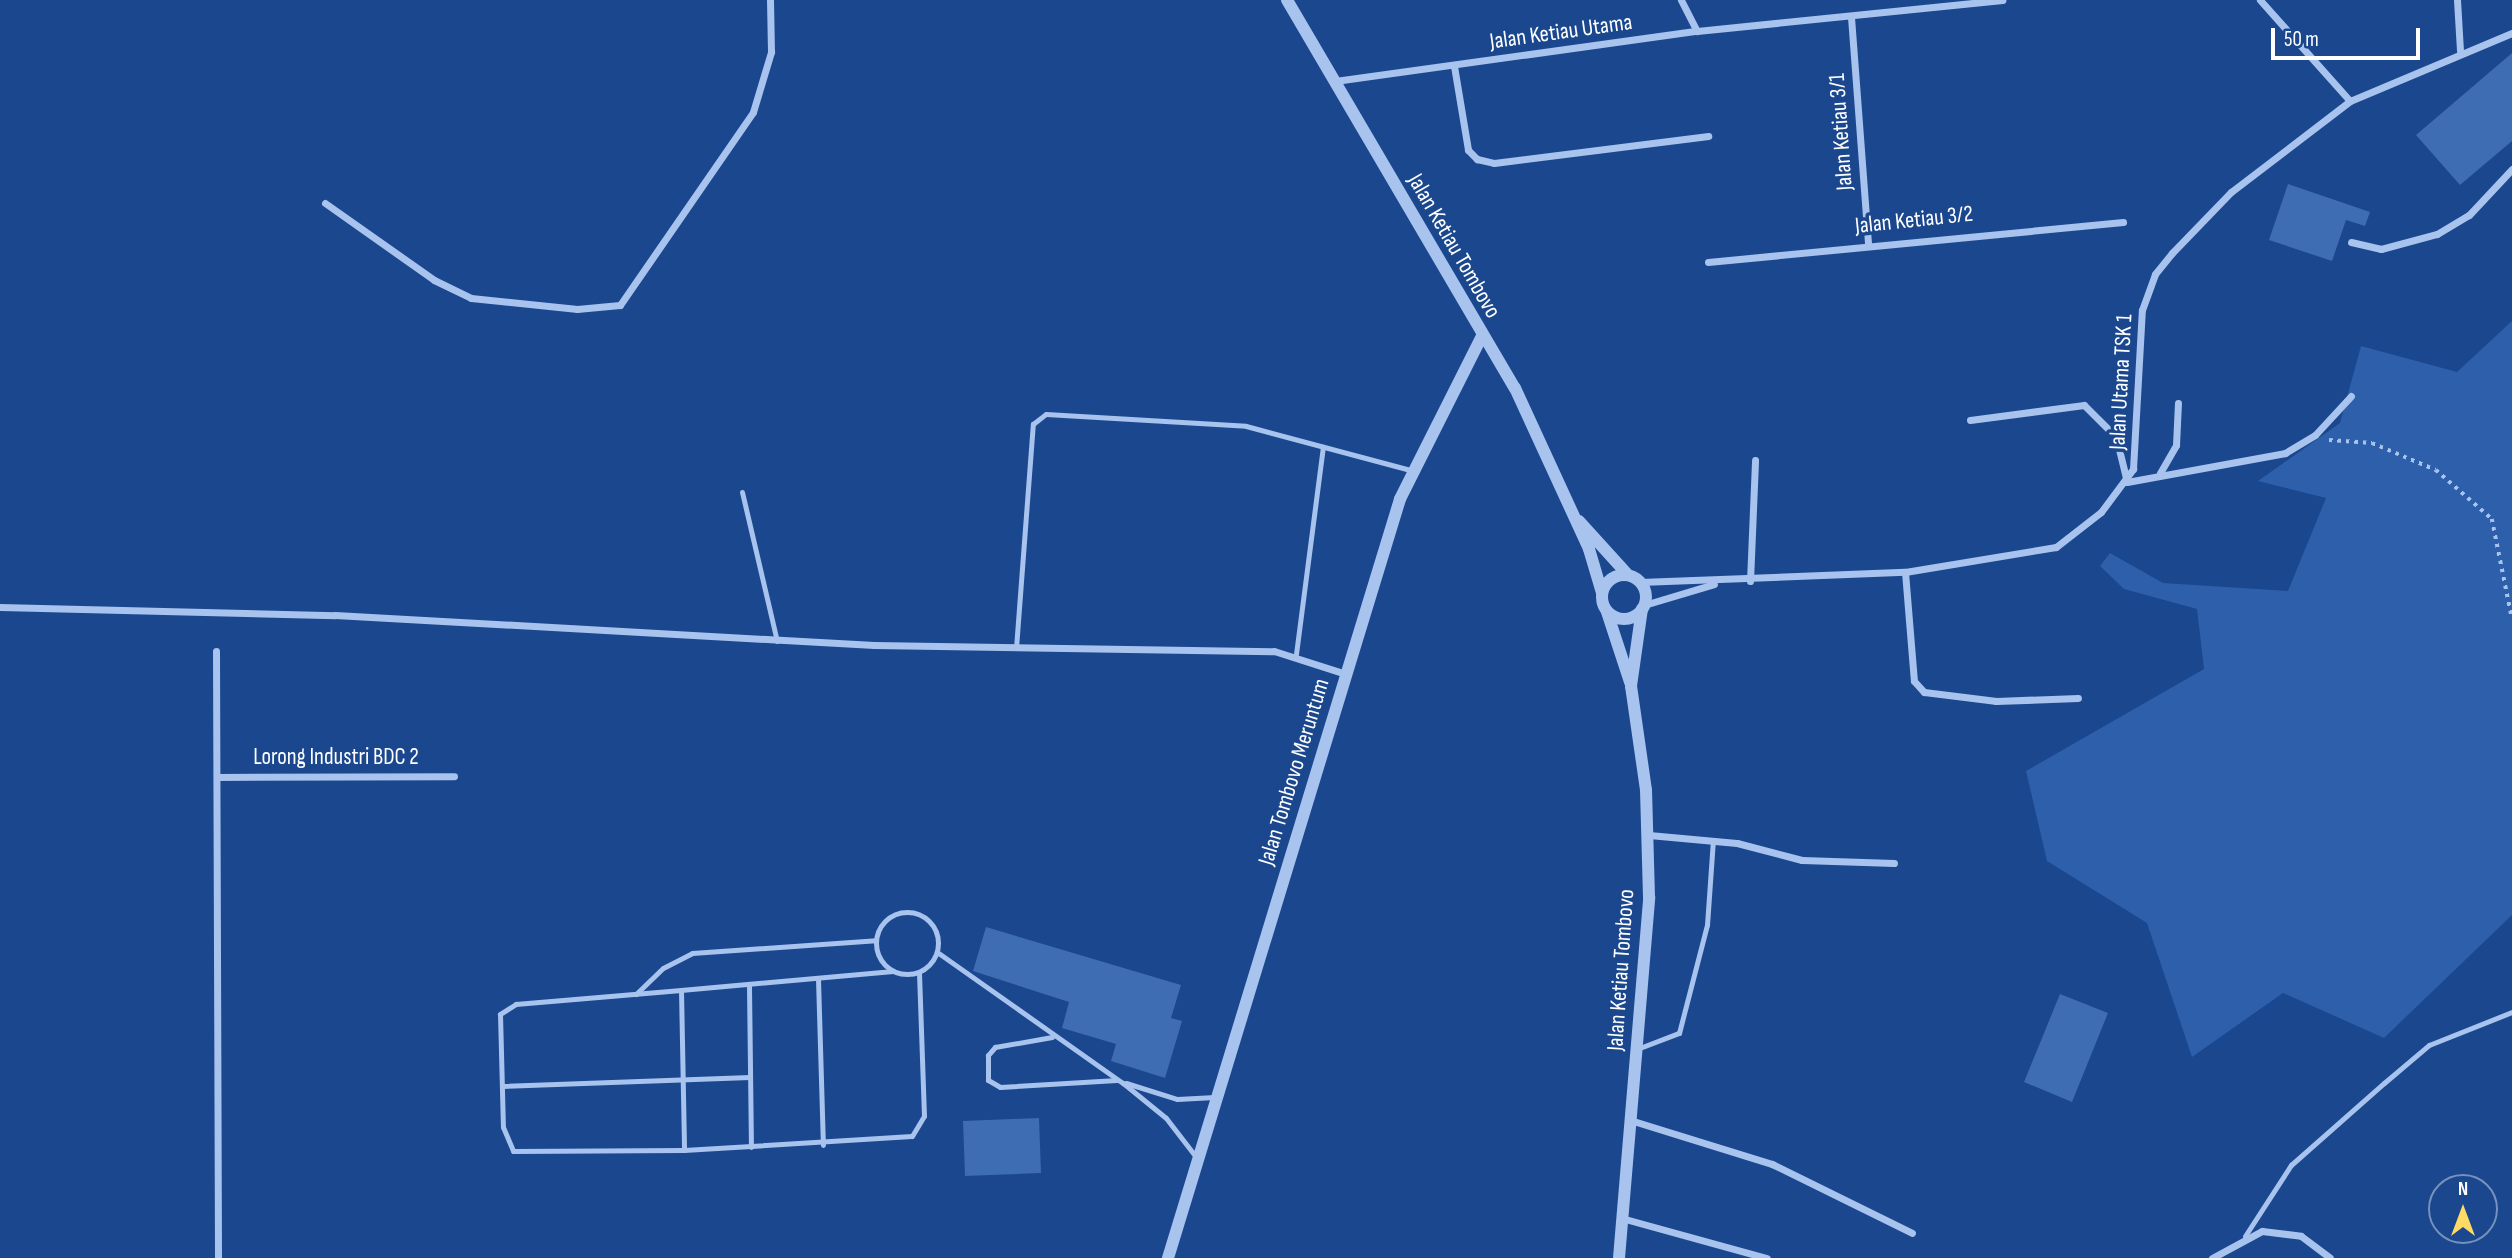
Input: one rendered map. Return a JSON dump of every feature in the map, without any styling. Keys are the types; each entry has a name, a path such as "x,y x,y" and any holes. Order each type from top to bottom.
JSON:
{"street":[{"path":"325,203 434,280 471,298 577,309 620,305 753,112 771,52 770,0"},
{"name":"Jalan Ketiau Tombovo","path":"1287,0 1482,336 1515,388 1576,518 1602,593"},
{"path":"1681,0 1697,31"},
{"name":"Jalan Ketiau Utama","path":"1335,81 1697,31 2002,0"},
{"path":"2260,0 2350,101"},
{"path":"2457,0 2460,51"},
{"name":"Jalan Ketiau 3/1","path":"1852,17 1868,244"},
{"name":"Jalan Utama TSK 1","path":"1721,582 1905,572 2041,554 2076,533 2127,482 2138,454 2143,310 2155,274 2231,192 2350,101 2460,51 2512,33"},
{"path":"1454,66 1468,150 1477,159 1494,163 1708,136"},
{"path":"2351,242 2381,249 2437,234 2469,215 2512,169"},
{"name":"Jalan Ketiau 3/2","path":"1708,262 1868,244 2123,222"},
{"name":"Jalan Tombovo Meruntum","path":"1177,1258 1180,1233 1200,1163 1346,674 1414,471 1482,336"},
{"path":"1970,420 2084,405 2116,437 2127,482 2160,473 2272,458 2309,439 2351,396"},
{"path":"2160,473 2176,445 2178,403"},
{"path":"1750,581 1755,460"},
{"name":"Jalan Ketiau Tombovo","path":"1576,518 1628,575"},
{"path":"1905,572 1914,681 1924,692 1996,701 2078,698"},
{"path":"1628,575 1640,582 1721,582 1643,607 1625,619 1607,612 1602,593 1614,577 1628,575"},
{"path":"1640,582 1643,607"},
{"path":"0,607 335,615 776,641 1296,654 1346,674"},
{"name":"Jalan Ketiau Tombovo","path":"1631,685 1643,607"},
{"name":"Jalan Ketiau Tombovo","path":"1607,612 1631,685 1648,835 1637,1050 1625,1219 1619,1258"},
{"path":"216,651 218,1258"},
{"name":"Lorong Industri BDC 2","path":"217,777 454,776"},
{"path":"1648,835 1713,840 1802,860 1894,863"},
{"path":"1630,1120 1772,1164 1913,1233"},
{"path":"1625,1219 1767,1258"},
{"name":"Jalan Tombovo Meruntum","path":"1168,1258 1180,1233"},
{"path":"2213,1258 2245,1236 2301,1236 2329,1258"}],"lane":[{"path":"1016,649 1033,424 1046,414 1212,420 1414,471"},
{"path":"1296,654 1323,447"},
{"path":"742,492 776,641"},
{"path":"1637,1050 1679,1033 1707,925 1713,840"},
{"path":"893,971 877,952 877,940 889,918 914,913 934,927 937,952 1052,1037 1121,1081 1166,1118 1200,1163"},
{"path":"636,994 663,968 692,953 877,940"},
{"path":"919,972 893,971 749,986 516,1004 500,1014 503,1127 513,1151 684,1150 905,1140 922,1123 919,972 937,952"},
{"path":"818,979 823,1145"},
{"path":"749,986 751,1147"},
{"path":"681,990 684,1150"},
{"path":"2245,1236 2291,1165 2429,1045 2512,1012"},
{"path":"1052,1037 995,1047 988,1055 988,1080 1000,1087 1121,1081 1177,1099 1220,1096"},
{"path":"502,1086 750,1077"}],"path":[{"path":"2309,439 2372,443 2436,470 2492,519 2512,618"}],"shaded area":[{"path":"2512,321 2512,915 2384,1038 2283,993 2192,1057 2147,923 2047,861 2026,771 2204,669 2197,609 2124,589 2100,566 2110,553 2163,583 2288,591 2326,498 2258,481 2340,423 2361,346 2457,372"}],"building":[{"path":"2512,53 2512,141 2460,185 2416,135"},
{"path":"2288,184 2370,212 2365,226 2346,220 2332,261 2269,240"},
{"path":"986,927 1181,985 1171,1018 1182,1021 1165,1078 1111,1061 1116,1044 1062,1028 1069,1002 973,971"},
{"path":"2060,994 2108,1013 2072,1102 2024,1082"},
{"path":"1039,1118 1041,1173 965,1176 963,1121"}]}
